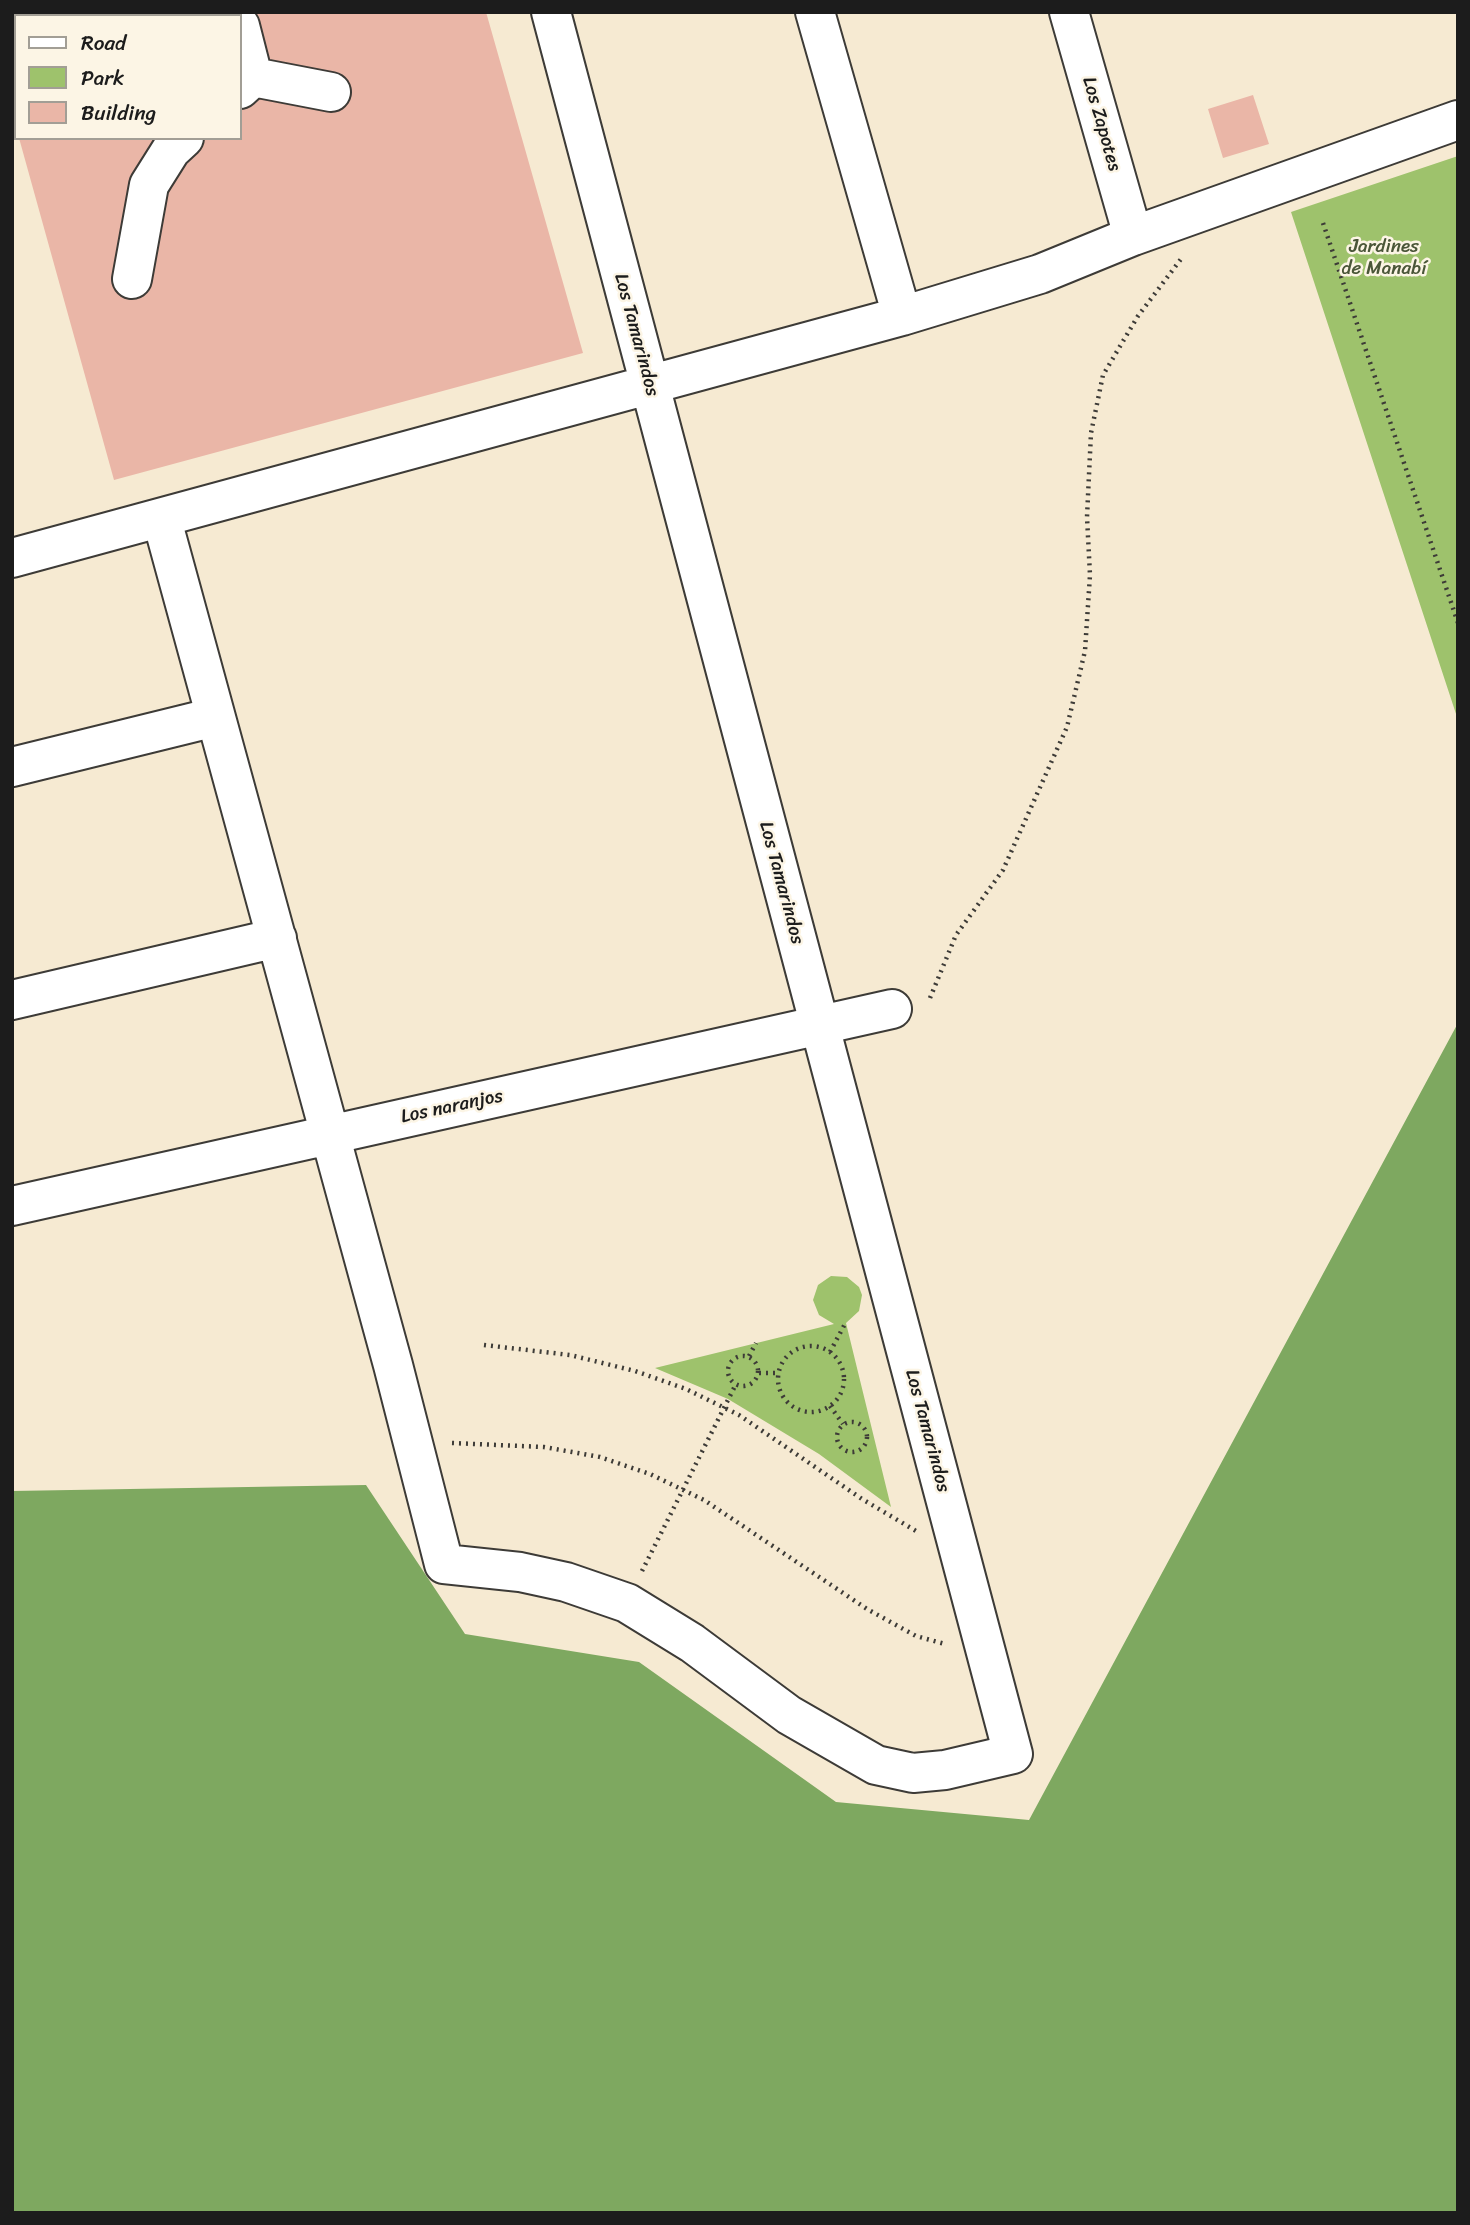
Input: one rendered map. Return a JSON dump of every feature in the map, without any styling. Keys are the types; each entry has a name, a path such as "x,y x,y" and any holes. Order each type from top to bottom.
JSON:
{"street":[{"name":"Los Tamarindos","path":"551,12 1013,1754 945,1770 913,1773 876,1765 789,1714 692,1643 627,1603"},
{"path":"815,12 902,316"},
{"name":"Los Zapotes","path":"1069,12 1133,236"},
{"path":"242,45 246,83 331,92"},
{"path":"12,558 162,520 650,386 1041,274 1133,236 1458,120"},
{"path":"132,279 149,185 171,150 182,140"},
{"path":"162,520 331,1134 444,1564 520,1572 566,1582 627,1603"},
{"path":"12,767 215,717"},
{"path":"12,1000 277,938"},
{"name":"Los naranjos","path":"12,1206 892,1009"}],"path":[{"path":"930,998 956,935 1003,870 1067,727 1085,650 1090,575 1087,517 1091,433 1104,375 1138,316 1222,206"},
{"path":"1323,223 1458,623"},
{"path":"830,1352 846,1322"},
{"path":"748,1356 756,1343"},
{"path":"484,1345 570,1355 635,1371 725,1407 904,1525 957,1545"},
{"path":"820,1348 830,1352 838,1360 844,1381 842,1391 830,1406 818,1411 796,1409 781,1394 778,1373 782,1363 798,1349 820,1348"},
{"path":"748,1356 756,1363 759,1373 750,1384 736,1384 729,1376 729,1367 734,1358 748,1356"},
{"path":"759,1373 778,1373"},
{"path":"627,1603 736,1384"},
{"path":"830,1406 843,1424"},
{"path":"852,1421 865,1429 867,1438 859,1450 844,1450 838,1443 837,1433 843,1424 852,1421"},
{"path":"412,1441 544,1447 600,1457 683,1489 757,1534 827,1584 916,1636 987,1656"}],"green space":[{"name":"Jardines de Manabí","path":"1458,156 1458,720 1291,212"},
{"path":"1458,1023 1458,2213 12,2213 12,1491 366,1485 465,1634 639,1662 836,1802 1029,1820"},
{"path":"831,1276 847,1277 859,1287 862,1295 859,1311 846,1323 891,1507 819,1454 728,1399 655,1368 834,1324 819,1315 813,1300 818,1285"}],"building":[{"path":"486,12 583,353 114,480 20,140 242,140 242,14 96,14"},
{"path":"12,38 14,38 14,96"},
{"path":"1253,95 1269,144 1223,158 1208,109"}]}
